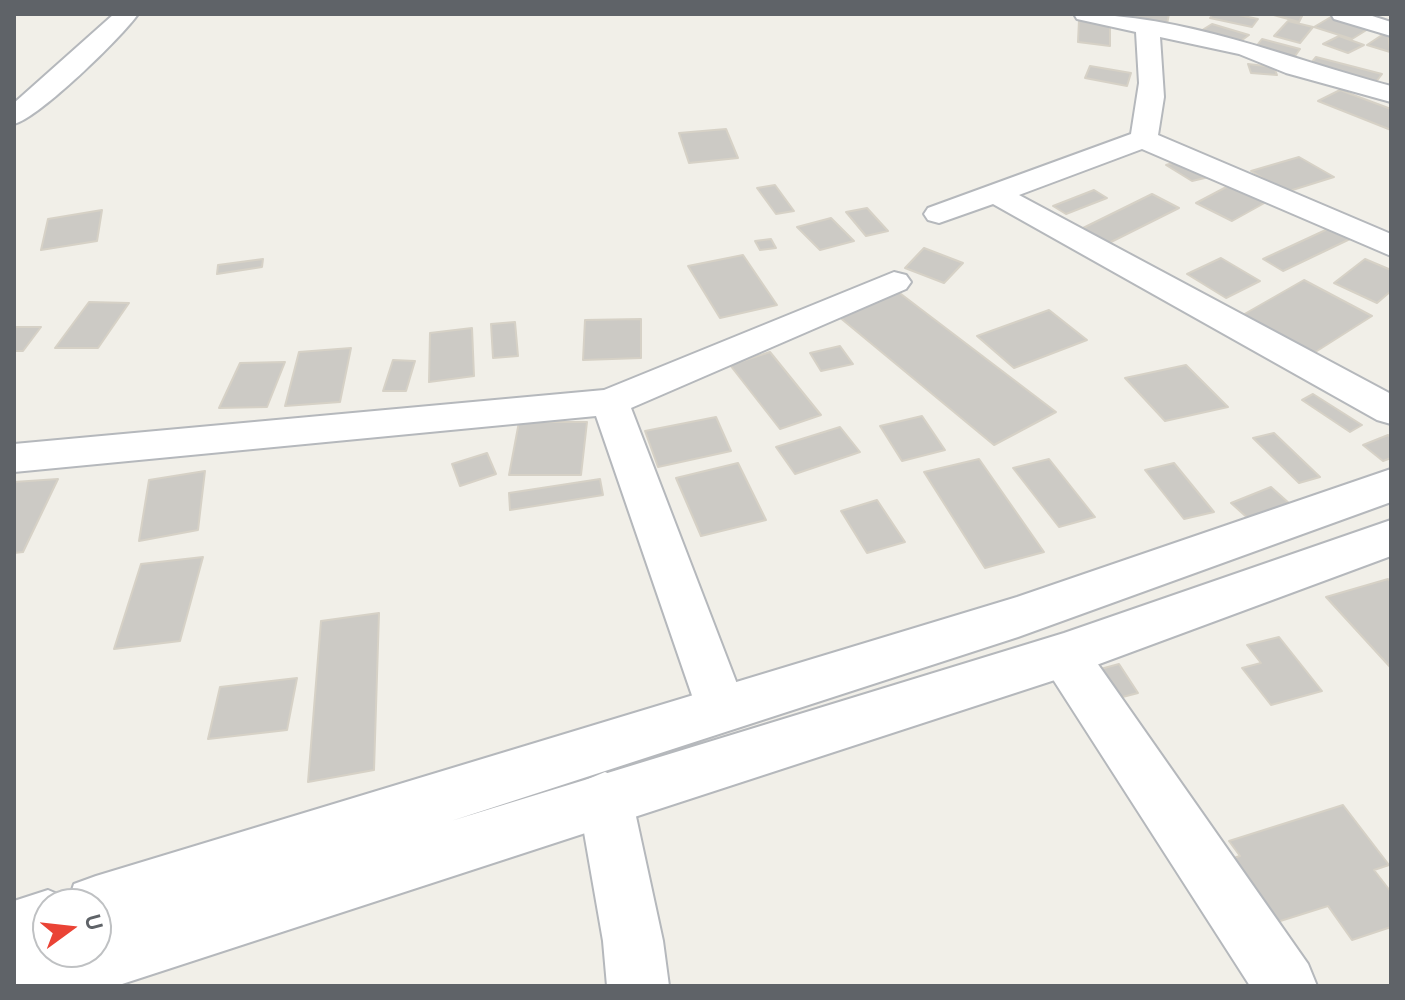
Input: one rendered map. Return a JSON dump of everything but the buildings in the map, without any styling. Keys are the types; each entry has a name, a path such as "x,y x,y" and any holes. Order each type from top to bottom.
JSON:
{"street":[{"path":"14,116 57,81 127,14"},
{"path":"1085,14 1246,48 1295,68 1391,94"},
{"path":"1342,14 1391,29"},
{"path":"1143,139 1149,119 1152,70 1147,27"},
{"path":"939,214 1143,139 1385,236"},
{"path":"996,194 1391,411"},
{"path":"14,458 610,402 894,282"},
{"path":"610,402 722,710"},
{"path":"112,901 1018,617 1391,485"},
{"path":"18,986 1064,655 1391,538"},
{"path":"1064,655 1286,986"},
{"path":"605,798 633,941 638,986"}]}
